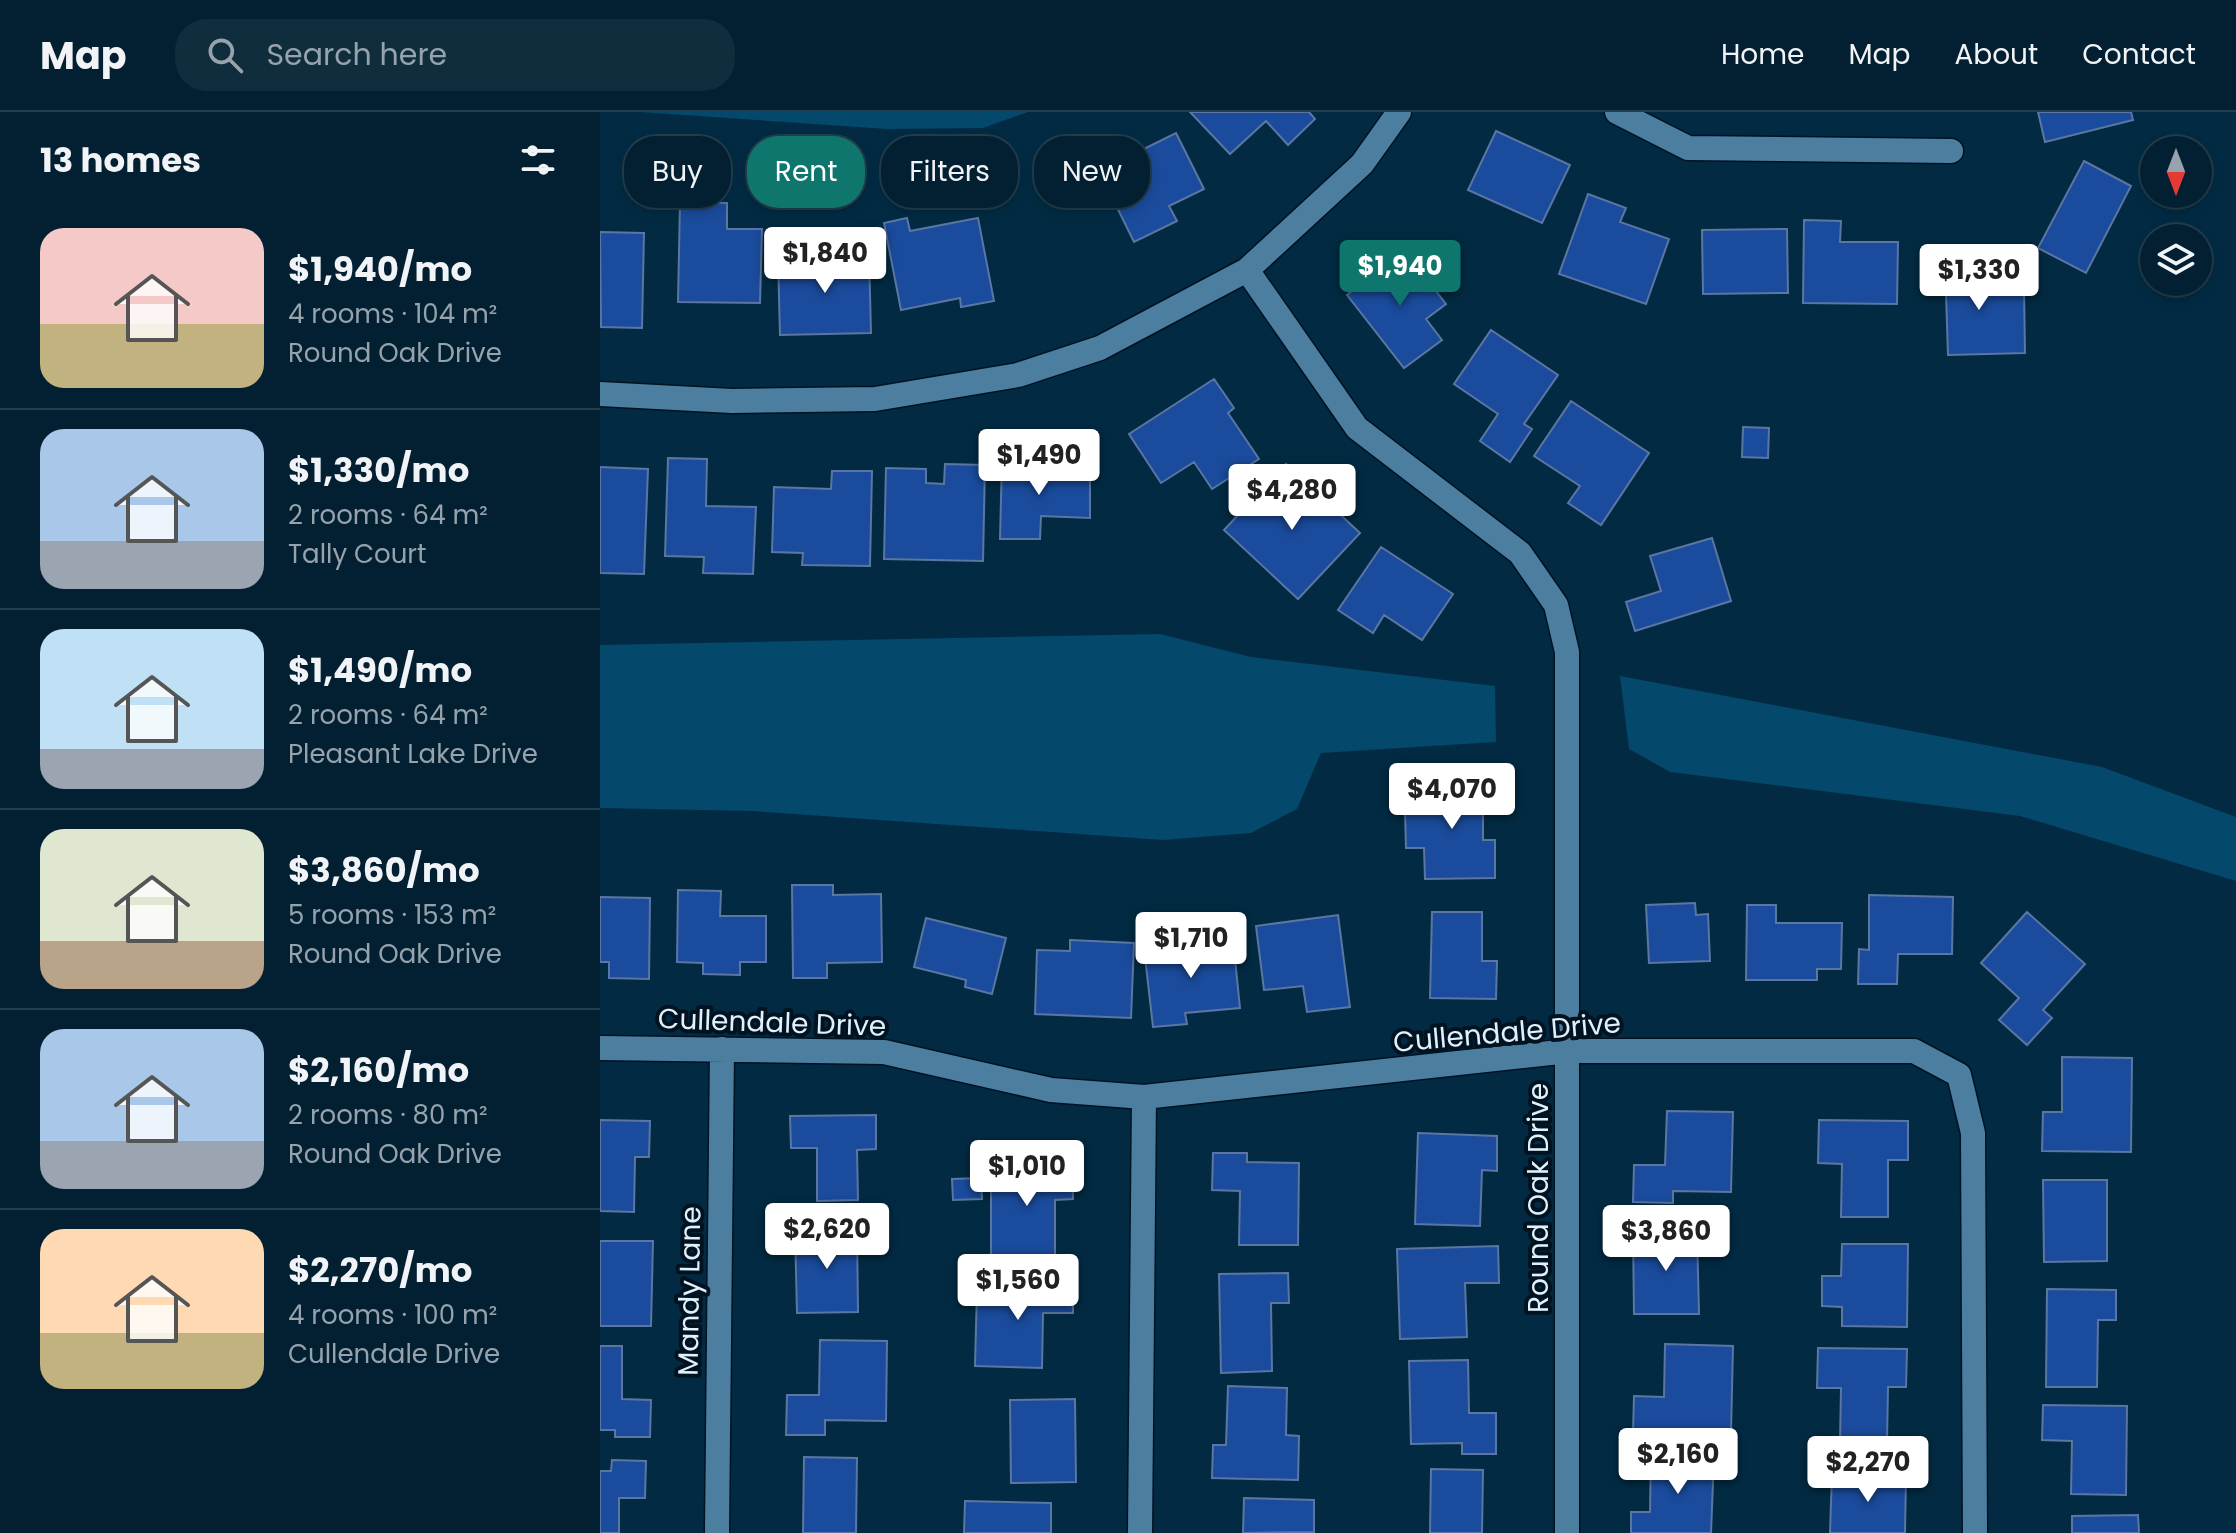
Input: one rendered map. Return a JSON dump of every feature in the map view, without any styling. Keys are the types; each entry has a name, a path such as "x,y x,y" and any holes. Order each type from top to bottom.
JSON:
{"street":[{"path":"600,394 732,401 875,399 1018,375 1100,348 1247,270 1362,164 1399,112"},
{"path":"1617,112 1688,148 1951,151"},
{"name":"Round Oak Drive","path":"1247,270 1357,428 1520,553 1556,605 1567,652 1567,1533"},
{"name":"Cullendale Drive","path":"600,1048 884,1052 1051,1090 1144,1097 1569,1051 1914,1051 1959,1075 1973,1133 1975,1533"},
{"name":"Mandy Lane","path":"717,1533 722,1049"},
{"path":"1140,1533 1144,1097"}],"water":[{"path":"640,112 1028,112 983,128 887,129"},
{"path":"1160,634 1251,657 1495,686 1496,742 1321,753 1297,809 1251,833 1163,840 753,811 600,808 600,645"},
{"path":"1620,676 2102,767 2236,817 2236,881 2020,816 1670,772 1629,749"}],"building":[{"path":"1190,112 1309,112 1315,119 1288,145 1266,121 1230,154"},
{"path":"2038,112 2131,112 2133,120 2045,142"},
{"path":"1496,131 1570,165 1542,223 1468,190"},
{"path":"1176,133 1204,189 1169,206 1177,221 1134,242 1117,208 1150,208 1150,146"},
{"path":"2084,161 2131,186 2086,273 2038,248"},
{"path":"1588,194 1626,208 1620,222 1669,239 1646,304 1559,274"},
{"path":"680,208 727,208 727,229 762,229 760,303 678,302"},
{"path":"907,218 910,231 978,218 994,301 961,307 960,298 901,310 884,223"},
{"path":"1804,220 1841,221 1840,242 1898,242 1897,304 1803,303"},
{"path":"1787,229 1788,293 1703,294 1702,230"},
{"path":"600,232 644,233 642,328 601,327"},
{"path":"1404,250 1446,304 1426,319 1442,340 1404,368 1347,295"},
{"path":"869,255 871,333 780,335 778,258"},
{"path":"1971,256 1972,289 2024,288 2025,353 1948,355 1946,294 1934,294 1933,257"},
{"path":"1491,330 1558,375 1524,424 1532,429 1510,462 1480,441 1498,414 1454,384"},
{"path":"1214,379 1234,408 1228,413 1259,459 1212,489 1194,462 1161,483 1129,434"},
{"path":"1571,401 1649,453 1601,525 1568,503 1580,486 1534,456"},
{"path":"1743,427 1769,428 1768,458 1742,457"},
{"path":"668,458 707,459 706,506 756,507 753,574 703,573 704,557 665,556"},
{"path":"1002,459 1039,459 1038,471 1090,472 1090,518 1041,516 1040,539 1000,539"},
{"path":"945,464 985,465 983,561 884,559 886,468 926,469 926,483 944,484"},
{"path":"1286,464 1360,533 1298,599 1224,530"},
{"path":"600,467 648,469 644,574 600,573"},
{"path":"832,471 872,471 870,566 802,565 803,553 772,552 774,487 831,489"},
{"path":"1712,538 1731,601 1635,631 1626,602 1661,591 1650,556"},
{"path":"1381,547 1453,594 1422,640 1384,615 1373,633 1338,610"},
{"path":"1424,780 1483,780 1483,840 1495,840 1495,878 1425,879 1424,848 1406,848 1405,812 1425,812"},
{"path":"792,885 833,885 833,895 881,894 882,962 827,963 827,978 793,978"},
{"path":"678,890 721,891 720,916 766,916 766,962 740,962 740,975 703,974 703,963 677,962"},
{"path":"1869,895 1953,897 1952,954 1898,954 1897,984 1858,984 1859,949 1869,950"},
{"path":"600,897 650,898 649,979 609,978 609,962 600,962"},
{"path":"1695,903 1696,915 1708,914 1710,961 1649,963 1646,905"},
{"path":"1747,905 1776,905 1776,923 1842,923 1841,969 1817,969 1817,980 1746,980"},
{"path":"1432,912 1482,912 1482,961 1497,961 1496,999 1430,998"},
{"path":"2027,912 2085,964 2043,1010 2052,1018 2027,1045 1999,1020 2019,998 1981,963"},
{"path":"1338,915 1350,1007 1307,1012 1303,986 1264,990 1256,926"},
{"path":"926,918 1006,938 992,994 965,987 966,980 914,967"},
{"path":"1233,939 1240,1008 1185,1013 1187,1024 1153,1027 1144,948"},
{"path":"1070,940 1134,943 1131,1018 1035,1014 1037,950 1070,951"},
{"path":"2062,1057 2132,1058 2131,1152 2042,1151 2043,1112 2062,1112"},
{"path":"1667,1111 1733,1112 1731,1192 1673,1191 1673,1203 1633,1202 1634,1165 1665,1165"},
{"path":"876,1115 876,1149 857,1150 858,1200 817,1201 817,1148 791,1148 790,1116"},
{"path":"600,1120 650,1121 649,1157 635,1157 634,1212 600,1211"},
{"path":"1819,1120 1908,1121 1908,1160 1888,1160 1888,1217 1841,1217 1842,1164 1818,1163"},
{"path":"1418,1133 1497,1136 1497,1171 1482,1170 1480,1226 1415,1224"},
{"path":"1213,1153 1247,1153 1247,1162 1299,1163 1298,1245 1239,1245 1240,1191 1212,1190"},
{"path":"1072,1163 1073,1199 1055,1200 1055,1258 991,1258 991,1164"},
{"path":"981,1178 982,1199 953,1200 952,1179"},
{"path":"2043,1180 2107,1180 2107,1261 2044,1262"},
{"path":"857,1229 858,1312 797,1313 795,1230"},
{"path":"1697,1232 1699,1314 1634,1314 1633,1233"},
{"path":"600,1241 653,1241 651,1326 600,1326"},
{"path":"1842,1244 1908,1244 1907,1327 1842,1326 1842,1307 1822,1306 1822,1276 1841,1276"},
{"path":"1498,1246 1499,1283 1465,1283 1467,1337 1400,1339 1397,1249"},
{"path":"1288,1273 1289,1303 1271,1303 1272,1371 1221,1373 1219,1274"},
{"path":"1035,1277 1073,1277 1073,1313 1043,1313 1042,1368 975,1366 977,1289 1035,1290"},
{"path":"2047,1289 2116,1290 2116,1320 2098,1320 2097,1387 2046,1387"},
{"path":"820,1340 887,1341 886,1421 825,1420 825,1435 786,1435 787,1395 819,1395"},
{"path":"1665,1344 1733,1346 1731,1433 1633,1432 1634,1396 1664,1397"},
{"path":"600,1346 622,1346 622,1399 651,1400 650,1437 615,1437 615,1430 600,1430"},
{"path":"1818,1348 1907,1349 1906,1387 1888,1387 1887,1442 1840,1442 1841,1388 1817,1388"},
{"path":"1468,1360 1469,1413 1496,1413 1496,1454 1462,1454 1462,1443 1411,1444 1409,1361"},
{"path":"1228,1386 1287,1388 1286,1435 1299,1436 1298,1480 1212,1478 1213,1445 1226,1445"},
{"path":"1075,1399 1076,1482 1011,1483 1010,1400"},
{"path":"2043,1405 2127,1406 2126,1495 2071,1494 2072,1441 2042,1440"},
{"path":"1651,1454 1714,1457 1711,1533 1631,1533 1631,1512 1650,1512"},
{"path":"804,1457 857,1458 856,1533 803,1533"},
{"path":"612,1460 646,1461 645,1498 619,1498 619,1533 600,1533 600,1471 611,1471"},
{"path":"1431,1469 1483,1470 1482,1533 1430,1533"},
{"path":"1832,1473 1906,1475 1905,1533 1830,1533"},
{"path":"1244,1498 1314,1500 1314,1532 1243,1533"},
{"path":"965,1501 1051,1503 1051,1533 964,1533"},
{"path":"2138,1515 2139,1533 2072,1533 2072,1516"}]}
